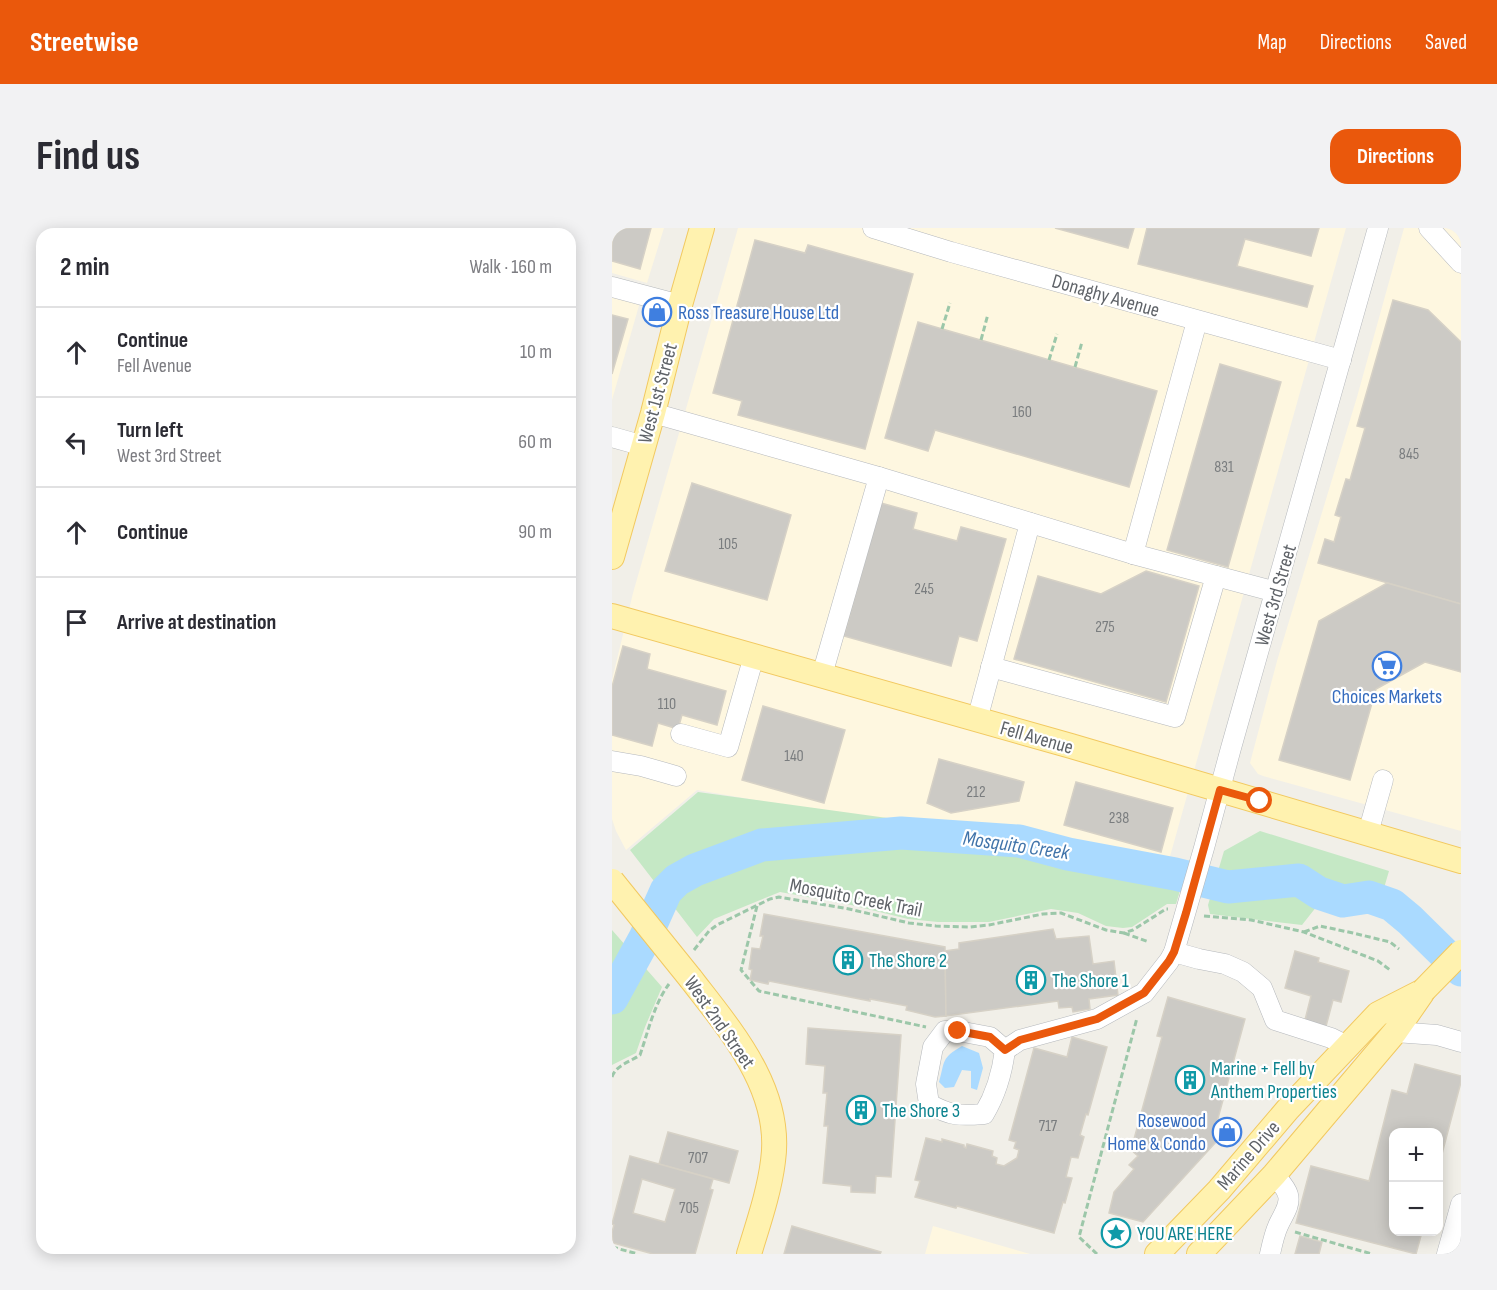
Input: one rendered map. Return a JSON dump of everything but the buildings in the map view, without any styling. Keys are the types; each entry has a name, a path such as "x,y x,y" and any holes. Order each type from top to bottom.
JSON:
{"main road":[{"name":"West 1st Street","path":"612,557 702,228"},
{"name":"Fell Avenue","path":"612,616 1461,861"},
{"name":"West 2nd Street","path":"612,881 680,981 737,1039 763,1088 770,1113 774,1143 773,1161 749,1254"},
{"name":"Marine Drive","path":"1199,1254 1274,1175 1395,1032 1423,991 1461,952"},
{"name":"Marine Drive","path":"1156,1254 1219,1190 1288,1109 1378,1014 1423,991"}],"street":[{"name":"Donaghy Avenue","path":"873,228 951,252 1341,360"},
{"name":"West 3rd Street","path":"1172,956 1188,909 1378,228"},
{"path":"1429,228 1461,263"},
{"path":"612,287 680,305"},
{"path":"1133,554 1197,321"},
{"path":"653,413 879,477 1133,554 1276,592"},
{"path":"612,437 644,446"},
{"path":"822,675 879,477"},
{"path":"977,720 1030,523"},
{"path":"991,667 1175,717 1216,576"},
{"path":"681,734 728,747 754,656"},
{"path":"612,761 676,776"},
{"path":"1368,833 1383,780"},
{"path":"1005,1050 990,1037 945,1031 933,1047 926,1084 929,1104 962,1116 984,1114 993,1098 1003,1067 1005,1050 1020,1040 1097,1019 1144,993 1172,956 1225,964 1243,972 1262,988 1275,1020 1331,1038 1347,1046"},
{"path":"1395,1032 1437,1035 1461,1042"},
{"path":"1270,1254 1288,1202 1285,1189 1274,1175"},
{"path":"1447,1254 1461,1204"}],"path":[{"path":"942,328 950,303"},
{"path":"981,340 988,314"},
{"path":"1049,360 1057,334"},
{"path":"1075,367 1082,342"},
{"name":"Mosquito Creek Trail","path":"694,950 709,931 717,925 770,899 787,897 909,923 948,927 989,925 1043,914 1061,913 1106,930 1124,933 1149,942"},
{"path":"757,906 741,970 759,991 945,1031"},
{"path":"1124,933 1133,930 1166,909 1188,909 1304,932 1378,962 1390,970"},
{"path":"1304,932 1320,926 1390,942 1399,949"},
{"path":"612,1077 618,1068 640,1055 663,992 680,981"},
{"path":"1097,1254 1079,1237 1144,993"},
{"path":"1289,1230 1372,1254"},
{"path":"612,1247 638,1254"}],"shaded area":[{"path":"612,228 664,228 647,283 612,273"},
{"path":"738,228 1346,228 1169,860 1052,835 876,821 697,790 626,850 612,819 612,680 633,593"},
{"path":"1404,228 1461,228 1461,831 1263,776 1258,774 1250,763 1277,661 1357,397"},
{"path":"612,278 644,288 612,400"},
{"path":"933,1226 1030,1254 925,1254"}],"green space":[{"path":"698,792 1040,839 1188,864 1176,904 1167,904 1132,927 1106,926 1078,913 1051,909 989,922 938,922 908,919 851,905 780,892 714,919 697,937 630,850"},
{"path":"1260,831 1389,871 1379,905 1328,892 1302,925 1210,914 1208,905 1224,851"},
{"path":"612,930 662,987 636,1053 612,1065"}],"water":[{"path":"962,1046 979,1053 983,1068 977,1090 971,1088 971,1071 962,1070 954,1087 945,1088 939,1082 947,1057"}],"waterway":[{"name":"Mosquito Creek","path":"612,998 645,938 666,891 677,880 695,870 762,845 901,833 1019,841 1068,854 1175,874 1228,887 1299,880 1319,893 1343,901 1369,897 1392,905 1461,970"}],"place":[{"name":"Ross Treasure House Ltd","path":"657,312"},
{"name":"Choices Markets","path":"1387,666"},
{"name":"The Shore 2","path":"848,960"},
{"name":"The Shore 1","path":"1031,980"},
{"name":"Marine + Fell by Anthem Properties","path":"1190,1080"},
{"name":"The Shore 3","path":"861,1110"},
{"name":"Rosewood Home & Condo","path":"1227,1132"},
{"name":"YOU ARE HERE","path":"1116,1233"}],"route":[{"path":"958,1031 990,1037 1005,1050 1020,1040 1097,1019 1144,993 1174,952 1220,790 1260,801"}]}
